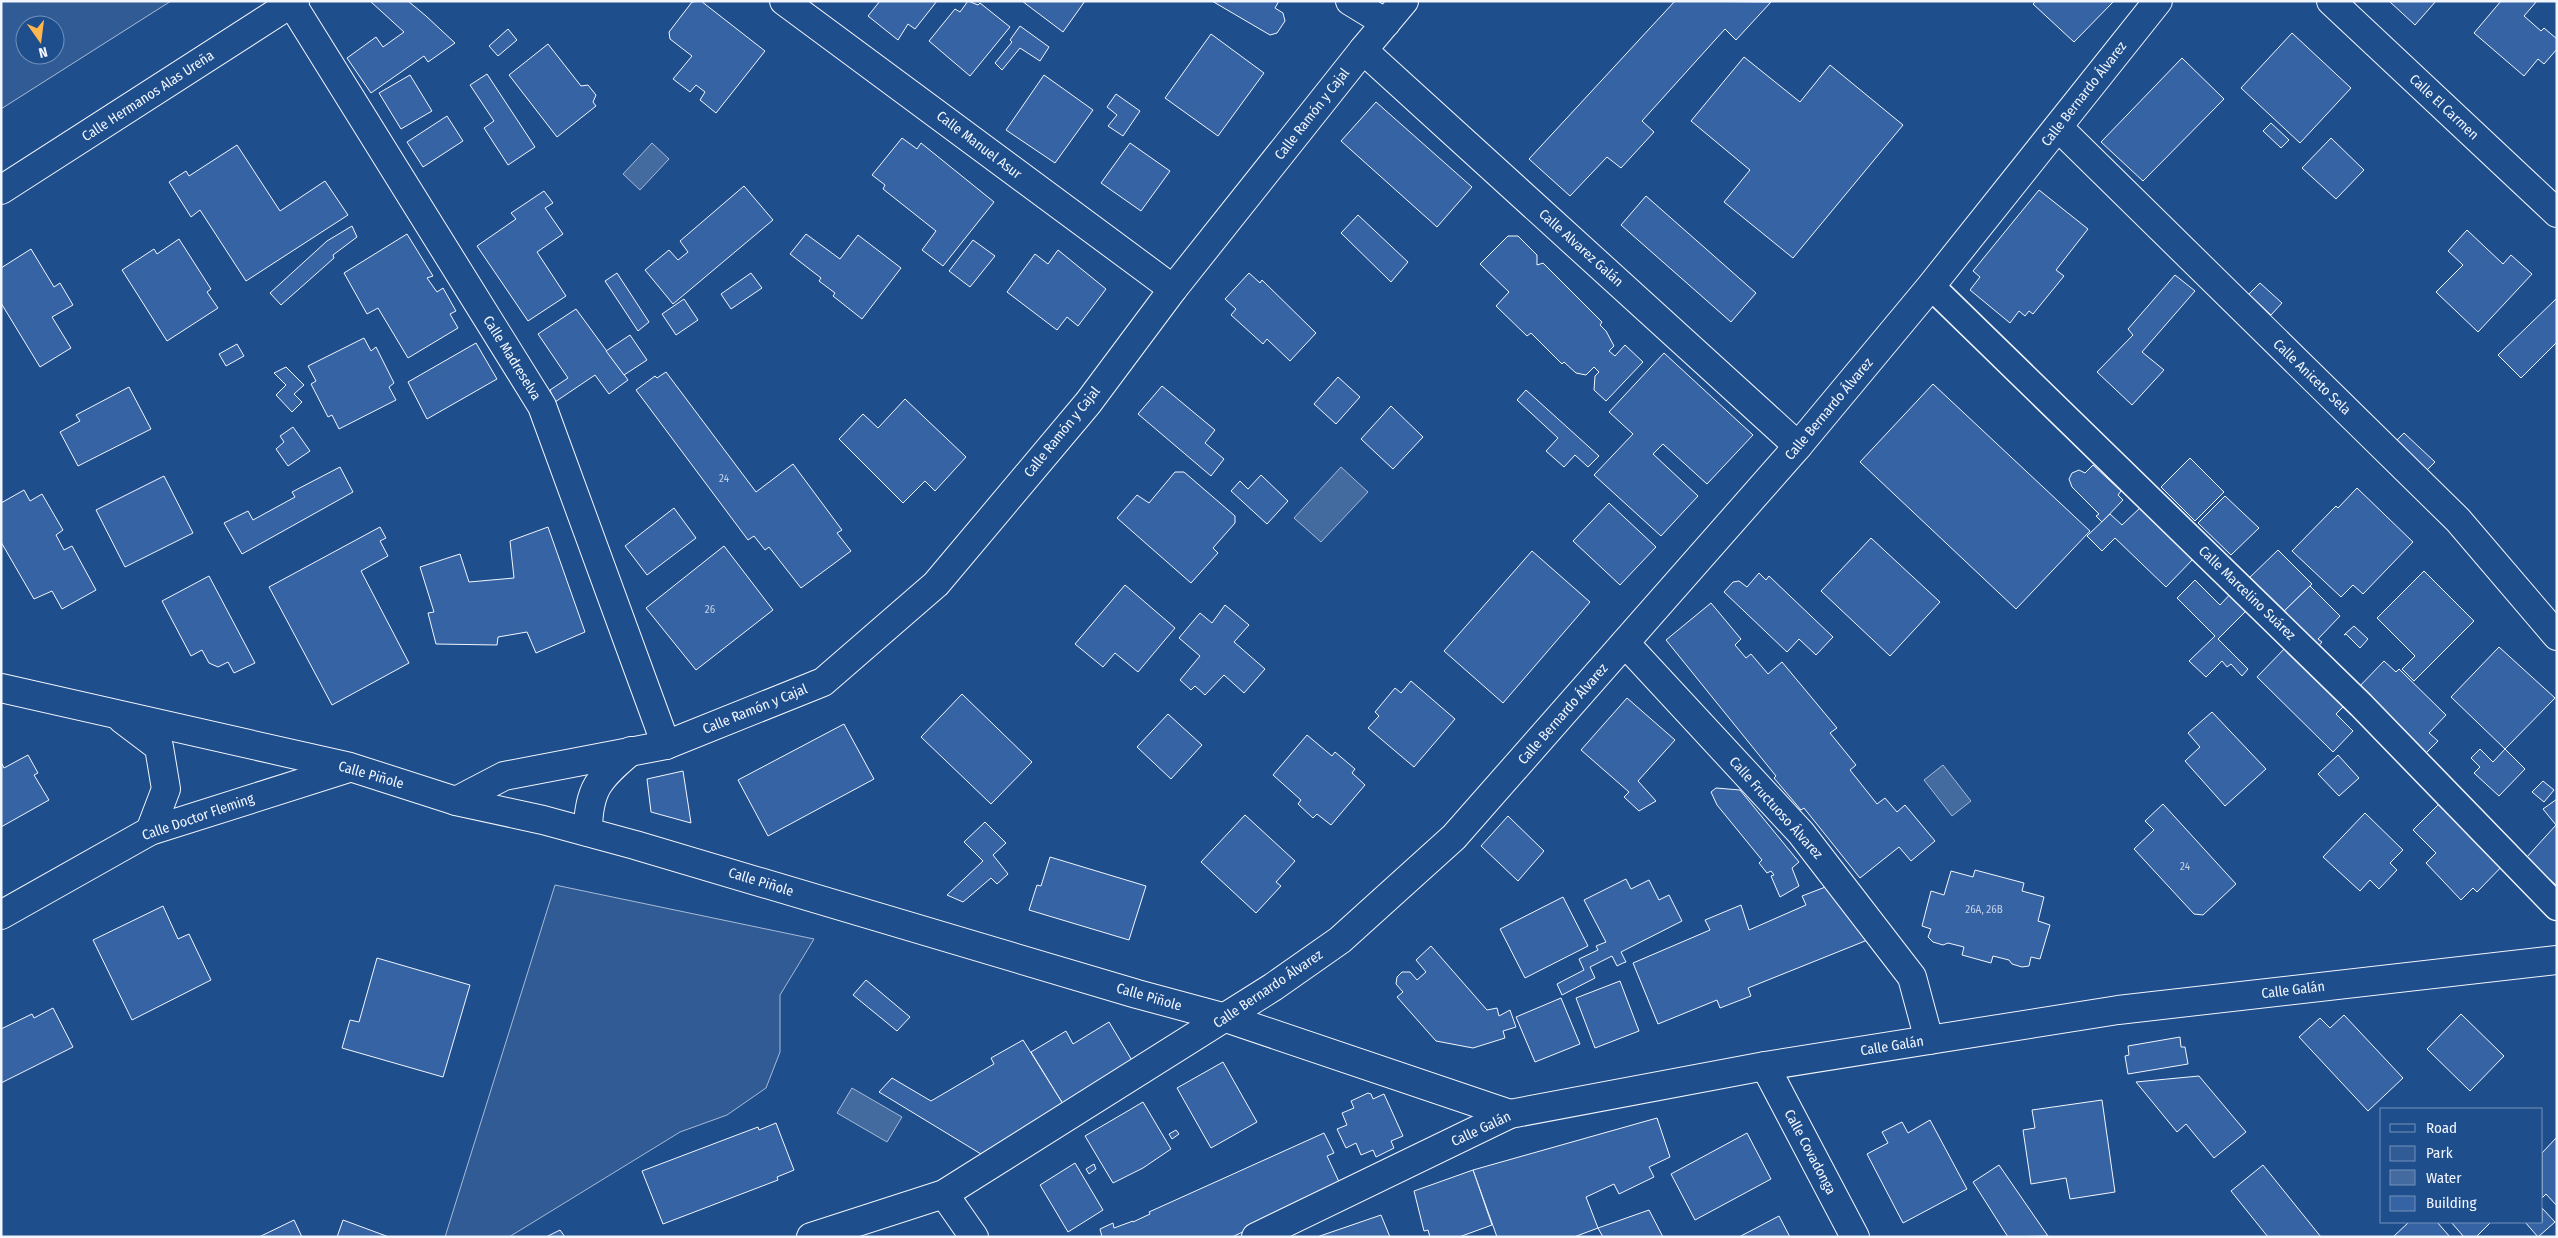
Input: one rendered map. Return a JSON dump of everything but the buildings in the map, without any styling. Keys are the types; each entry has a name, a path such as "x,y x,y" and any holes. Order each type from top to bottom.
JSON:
{"street":[{"name":"Calle Manuel Asur","path":"784,1 1173,289"},
{"path":"1350,1 1386,23"},
{"name":"Calle Ramón y Cajal","path":"456,801 504,776 666,745 823,682 936,584 1088,403 1173,289 1404,1"},
{"name":"Calle Bernardo Álvarez","path":"810,1237 944,1194 1187,1040 1226,1018 1340,940 1454,837 1798,446 1931,286 2158,1"},
{"name":"Calle El Carmen","path":"2332,1 2557,213"},
{"name":"Calle Hermanos Alas Ureña","path":"1,190 294,3"},
{"name":"Calle Madreselva","path":"294,3 542,406 666,745"},
{"name":"Calle Alvarez Galán","path":"1363,50 1798,446"},
{"name":"Calle Aniceto Sela","path":"2058,127 2458,520 2557,636"},
{"name":"Calle Marcelino Suárez","path":"1931,286 2361,704 2557,907"},
{"name":"Calle Fructuoso Álvarez","path":"1625,643 1807,840 1912,977 1929,1040"},
{"name":"Calle Piñole","path":"1,688 350,768 456,801 588,832 1226,1018 1510,1114"},
{"path":"115,714 159,747 166,788 150,831"},
{"path":"588,832 588,807 597,785 609,770 632,750"},
{"name":"Calle Doctor Fleming","path":"1,915 150,831 350,768"},
{"name":"Calle Galán","path":"1256,1237 1510,1114 1765,1066 2118,1010 2557,960"},
{"name":"Calle Covadonga","path":"1765,1066 1855,1237"},
{"path":"944,1194 974,1237"}],"green space":[{"path":"1,1 171,1 1,109"},
{"path":"555,885 814,939 780,995 780,1052 766,1088 727,1115 680,1132 509,1237 445,1237"}],"water":[{"path":"652,143 669,159 640,190 623,174"},
{"path":"1341,467 1368,492 1321,542 1294,518"},
{"path":"1943,765 1971,801 1952,816 1924,780"},
{"path":"852,1088 902,1117 887,1142 837,1113"}]}
